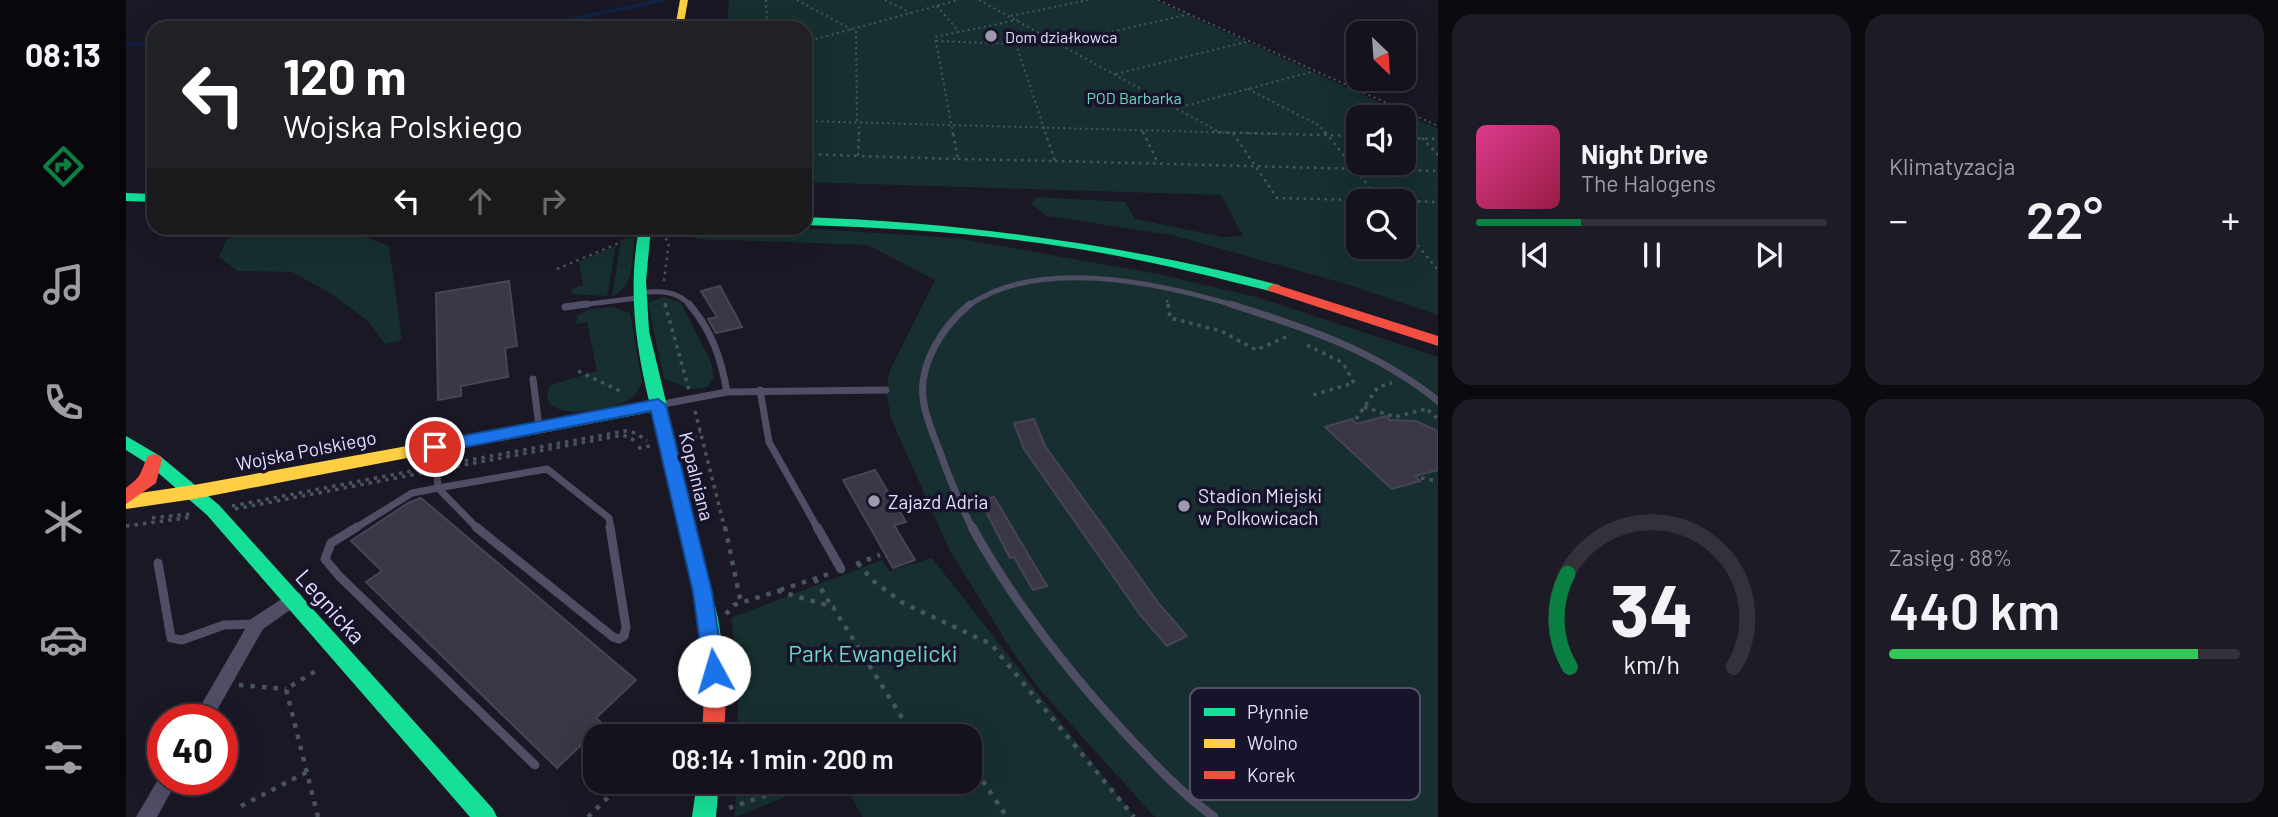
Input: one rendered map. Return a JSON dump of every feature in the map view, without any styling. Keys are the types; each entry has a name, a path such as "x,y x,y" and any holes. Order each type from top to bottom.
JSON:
{"street":[{"path":"680,21 684,0"},
{"path":"126,184 147,186"},
{"path":"126,197 147,198"},
{"path":"812,209 955,216 1101,235 1292,278 1438,325"},
{"path":"812,220 960,229 1103,248 1293,293 1438,341"},
{"name":"Kopalniana","path":"651,235 637,295 658,405 689,530 712,644 714,724"},
{"name":"Wojska Polskiego","path":"126,502 194,492 658,405"},
{"name":"Legnicka","path":"126,442 154,460 215,511 485,817"},
{"path":"126,497 150,478 154,460"},
{"path":"211,704 257,624 294,598"},
{"path":"704,817 707,794"},
{"path":"146,817 159,795"}],"lane":[{"path":"1190,796 1152,762 1060,662 1021,608 958,503 939,452 923,394 931,357 948,325 960,312 991,292 1022,283 1098,279 1167,290 1256,312 1352,347 1407,378 1438,401"},
{"path":"565,307 663,291 683,297 699,316 721,357 727,392"},
{"path":"533,379 539,427"},
{"path":"760,390 769,442 841,569"},
{"path":"658,405 727,392 887,390"},
{"path":"435,447 438,490 468,521 613,637 619,639 624,636 626,627 609,518 547,469 438,490 421,491 403,496 331,543 325,559 339,576 535,765"},
{"path":"159,563 171,638 182,640 223,625 257,624"},
{"path":"1195,800 1214,817"}],"path":[{"path":"766,0 767,21"},
{"path":"797,0 856,32 858,156"},
{"path":"885,0 911,13"},
{"path":"812,40 958,0"},
{"path":"979,0 1221,133"},
{"path":"1009,16 1088,0"},
{"path":"1158,0 1438,126"},
{"path":"937,6 959,32"},
{"path":"936,41 1060,43 1190,14"},
{"path":"958,159 935,37 1017,20"},
{"path":"1116,74 1246,42"},
{"path":"1016,44 1047,129 1055,161"},
{"path":"1179,108 1311,72"},
{"path":"1248,89 1320,126 1346,159"},
{"path":"812,121 1346,136"},
{"path":"1142,131 1158,163"},
{"path":"1233,133 1277,198 1346,200"},
{"path":"1416,138 1438,138"},
{"path":"1422,138 1438,155"},
{"path":"812,154 1346,169"},
{"path":"1416,170 1438,171"},
{"path":"1359,175 1371,189"},
{"path":"1416,201 1438,202"},
{"path":"660,235 669,242 663,291 701,431 741,603"},
{"path":"557,269 619,243"},
{"path":"1416,243 1438,270"},
{"path":"1167,290 1167,314 1170,318 1220,331 1256,350 1287,336 1343,363 1354,383 1313,395"},
{"path":"578,371 620,391"},
{"path":"1356,419 1378,387 1407,378"},
{"path":"1364,407 1395,417 1426,409"},
{"path":"126,524 215,511 625,431 636,433 646,441 701,431"},
{"path":"436,468 623,435 636,441"},
{"path":"1422,478 1438,481"},
{"path":"858,563 883,592 900,604 970,631 990,644 1134,817"},
{"path":"815,579 906,724"},
{"path":"734,605 778,591 832,607"},
{"path":"223,683 286,689 319,669"},
{"path":"286,689 318,817"},
{"path":"241,806 307,772"},
{"path":"982,780 1007,817"},
{"path":"588,817 612,794"},
{"path":"723,810 770,794"}],"green space":[{"name":"POD Barbarka","path":"729,0 1154,0 1346,87 1346,91 1354,91 1385,105 1346,105 1346,175 1416,175 1416,119 1438,129 1438,315 1346,284 1172,235 1047,216 1031,204 1037,197 1125,202 1135,219 1223,237 1243,236 1221,195 812,182 812,21 728,21"},
{"name":"Stadion Miejski w Polkowicach","path":"812,229 956,238 1158,274 1260,298 1438,357 1438,817 1156,817 1152,814 1040,690 1010,648 949,549 891,419 886,390 890,370 935,280 868,245 697,239 688,235 812,235"},
{"path":"238,235 360,235 389,246 402,340 385,344 367,320 327,291 292,272 238,271 219,257 227,239"},
{"path":"635,238 631,272 625,287 612,296 621,240"},
{"path":"616,245 607,296 573,294 571,289 583,285 579,262"},
{"path":"663,297 681,303 711,362 714,377 707,387 692,389 664,379 648,303"},
{"path":"613,307 630,313 642,381 638,390 625,402 596,410 571,411 552,406 547,396 551,385 597,371 587,322 576,324 577,316 590,309"},
{"name":"Park Ewangelicki","path":"932,558 1135,817 863,817 849,794 982,794 982,724 737,724 739,683 731,618 882,560 889,571"},
{"path":"736,794 793,794 735,817"}],"building":[{"path":"509,281 517,346 505,348 508,377 461,386 461,396 438,400 436,293"},
{"path":"720,286 742,327 716,333 708,319 717,317 701,291"},
{"path":"1386,416 1390,420 1416,421 1438,431 1438,470 1415,476 1420,481 1392,489 1325,427 1352,419 1356,424"},
{"path":"1034,419 1045,446 1160,605 1187,636 1167,646 1141,616 1024,449 1014,423"},
{"name":"Zajazd Adria","path":"875,470 906,522 894,525 915,560 893,568 843,480"},
{"path":"994,497 1047,586 1033,590 1014,557 1010,558 980,500"},
{"path":"421,498 636,680 596,718 603,724 583,724 583,743 557,768 366,582 382,571 351,541 408,503"}],"waterway":[{"path":"564,21 663,0"},
{"path":"126,45 147,43"}],"traffic: fast":[{"path":"126,197 147,198"},
{"path":"812,221 924,227 1042,240 1159,260 1274,288"},
{"path":"644,235 639,306 646,356 697,564 712,645"},
{"path":"500,435 658,405"},
{"path":"126,442 154,460 213,510 485,817"},
{"path":"704,817 707,794"}],"traffic: slow":[{"path":"680,21 684,0"},
{"path":"126,502 194,492 500,435"}],"traffic: jam":[{"path":"1274,288 1438,341"},
{"path":"126,497 150,478 154,460"},
{"path":"712,645 714,724"}],"place":[{"name":"Dom działkowca","path":"991,36"},
{"name":"Zajazd Adria","path":"874,501"},
{"name":"Stadion Miejski w Polkowicach","path":"1184,506"}],"route":[{"path":"435,447 658,405 703,592 714,671"}]}
